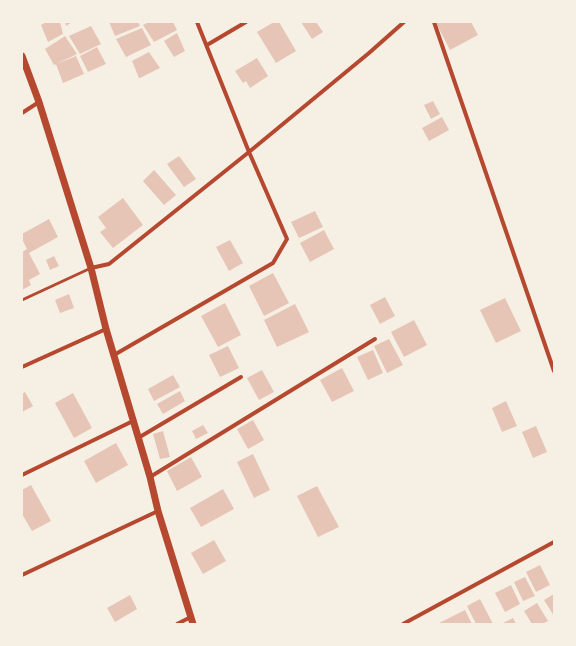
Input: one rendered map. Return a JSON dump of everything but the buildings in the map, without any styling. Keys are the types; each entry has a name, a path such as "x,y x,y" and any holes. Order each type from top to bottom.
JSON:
{"street":[{"path":"114,355 273,263 287,239 249,152 197,22"},
{"path":"207,45 246,22"},
{"path":"91,268 109,264 370,53 404,22"},
{"path":"434,22 554,371"},
{"path":"23,61 40,102 91,268 106,329 150,477 158,511 192,621 177,624"},
{"path":"22,113 40,102"},
{"path":"22,367 106,329"},
{"path":"150,477 375,339"},
{"path":"138,438 241,377"},
{"path":"22,475 133,421"},
{"path":"22,575 158,511"},
{"path":"403,624 554,542"}],"lane":[{"path":"22,300 91,268"}]}
